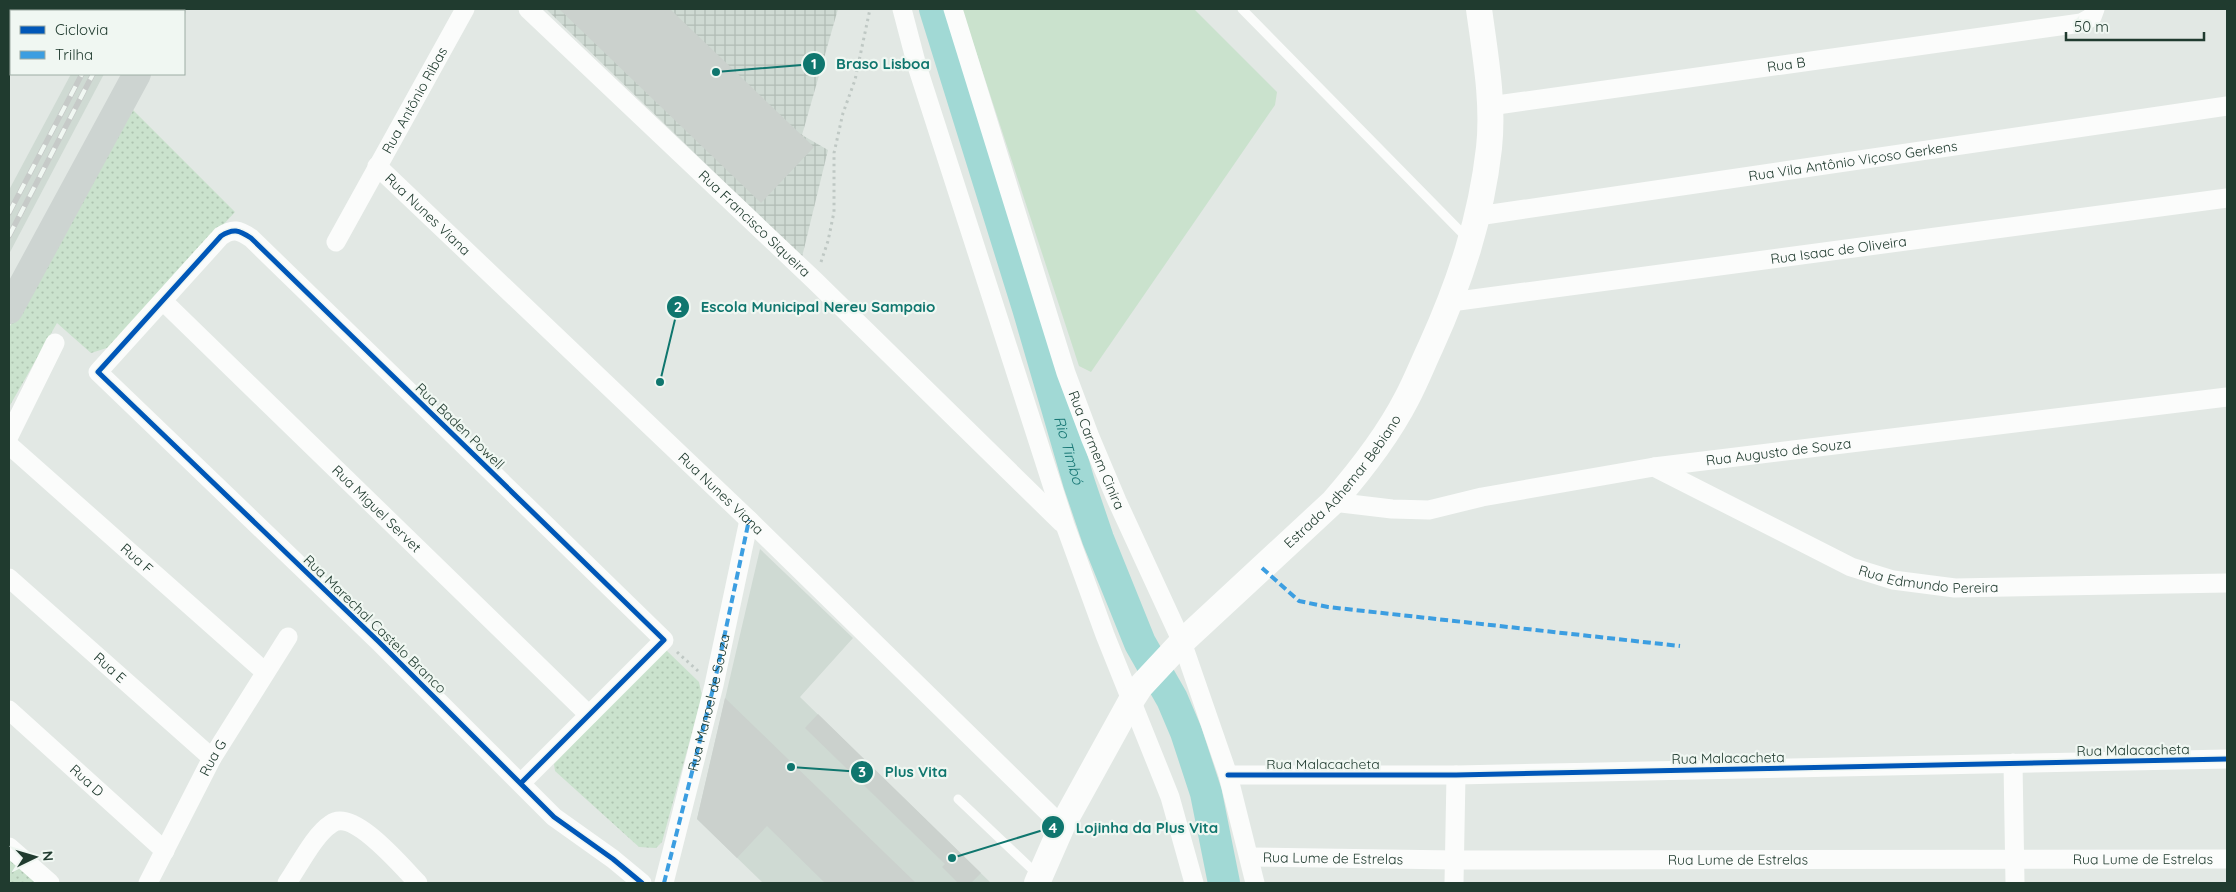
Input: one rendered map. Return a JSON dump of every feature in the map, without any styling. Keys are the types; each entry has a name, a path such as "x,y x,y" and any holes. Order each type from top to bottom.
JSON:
{"main road":[{"name":"Estrada Adhemar Bebiano","path":"1038,879 1062,826 1136,694 1177,648 1333,502 1351,482 1408,398 1451,302 1478,216 1489,147 1490,106 1476,11"},
{"path":"9,310 136,75"}],"street":[{"name":"Rua Antônio Ribas","path":"336,242 465,9"},
{"name":"Rua Francisco Siqueira","path":"528,9 814,280 1065,525"},
{"path":"902,9 917,66 1065,525 1136,694 1170,796 1194,883"},
{"name":"Rua Carmem Cinira","path":"954,9 1066,373 1090,437 1228,775 1255,883"},
{"name":"Rua B","path":"1490,106 2081,23 2092,17 2095,9"},
{"name":"Rua Vila Antônio Viçoso Gerkens","path":"1478,216 2227,106"},
{"name":"Rua Nunes Viana","path":"377,166 749,520 1062,826"},
{"name":"Rua Isaac de Oliveira","path":"1451,302 2227,198"},
{"name":"Rua Baden Powell","path":"98,372 220,236 228,231 241,232 664,640"},
{"name":"Rua Miguel Servet","path":"163,301 590,715"},
{"path":"9,436 55,343"},
{"name":"Rua Marechal Castelo Branco","path":"98,372 379,642 554,817 613,859 642,883"},
{"name":"Rua Augusto de Souza","path":"1333,502 1392,509 1429,510 1482,498 1654,467 2227,396"},
{"name":"Rua F","path":"9,445 265,672"},
{"name":"Rua Edmundo Pereira","path":"1654,467 1851,567 1893,580 1955,588 2227,583"},
{"name":"Rua Manoel de Souza","path":"664,883 714,685 749,520"},
{"name":"Rua E","path":"9,578 212,758"},
{"name":"Rua G","path":"148,883 212,758 288,637"},
{"path":"521,783 664,640"},
{"name":"Rua D","path":"9,710 165,851"},
{"name":"Rua Malacacheta","path":"1228,775 1456,775 2227,759"},
{"path":"2013,763 2015,883"},
{"path":"1454,883 1456,775"},
{"path":"287,883 321,834 336,820 344,820 356,825 368,834 418,883"},
{"path":"9,847 50,883"},
{"name":"Rua Lume de Estrelas","path":"1249,857 1455,860 2227,859"}],"lane":[{"path":"1242,9 1471,242"},
{"path":"958,798 1038,879"}],"path":[{"path":"814,280 828,241 834,212 834,153 843,113 855,80 870,9"},
{"path":"664,640 714,685"}],"shaded area":[{"path":"546,9 838,9 802,135 828,150 802,257"},
{"path":"70,75 103,75 9,254 9,190"},
{"path":"760,549 853,638 800,697 991,883 763,883 697,819"}],"green space":[{"path":"962,9 1194,9 1277,92 1275,105 1091,372 1079,366"},
{"path":"131,108 235,212 110,347 91,353 57,323 9,407 9,328"},
{"path":"665,649 699,682 702,696 662,842 656,848 639,847 555,771 554,764"},
{"path":"9,858 36,883 9,883"}],"building":[{"path":"559,9 670,9 814,147 761,203"},
{"path":"725,698 916,883 825,883 767,826 737,858 697,819"},
{"path":"818,714 981,873 971,883 958,883 942,867 945,864 805,728"}],"waterway":[{"name":"Rio Timbó","path":"935,9 1028,308 1079,483 1098,539 1140,643 1172,699 1186,732 1206,793 1224,883"}],"railway":[{"path":"9,213 81,75"},
{"path":"9,236 92,75"}],"marked path":[{"path":"664,883 714,685 749,520"},
{"path":"1262,568 1299,601 1328,607 1680,646"}],"cycle path":[{"path":"521,783 664,640 251,238 236,231 225,233 98,372 379,642 554,817 613,859 642,883"},
{"path":"1228,775 1456,775 2227,759"}],"place":[{"name":"Braso Lisboa","path":"716,72"},
{"name":"Escola Municipal Nereu Sampaio","path":"660,382"},
{"name":"Plus Vita","path":"791,767"},
{"name":"Lojinha da Plus Vita","path":"952,858"}]}
